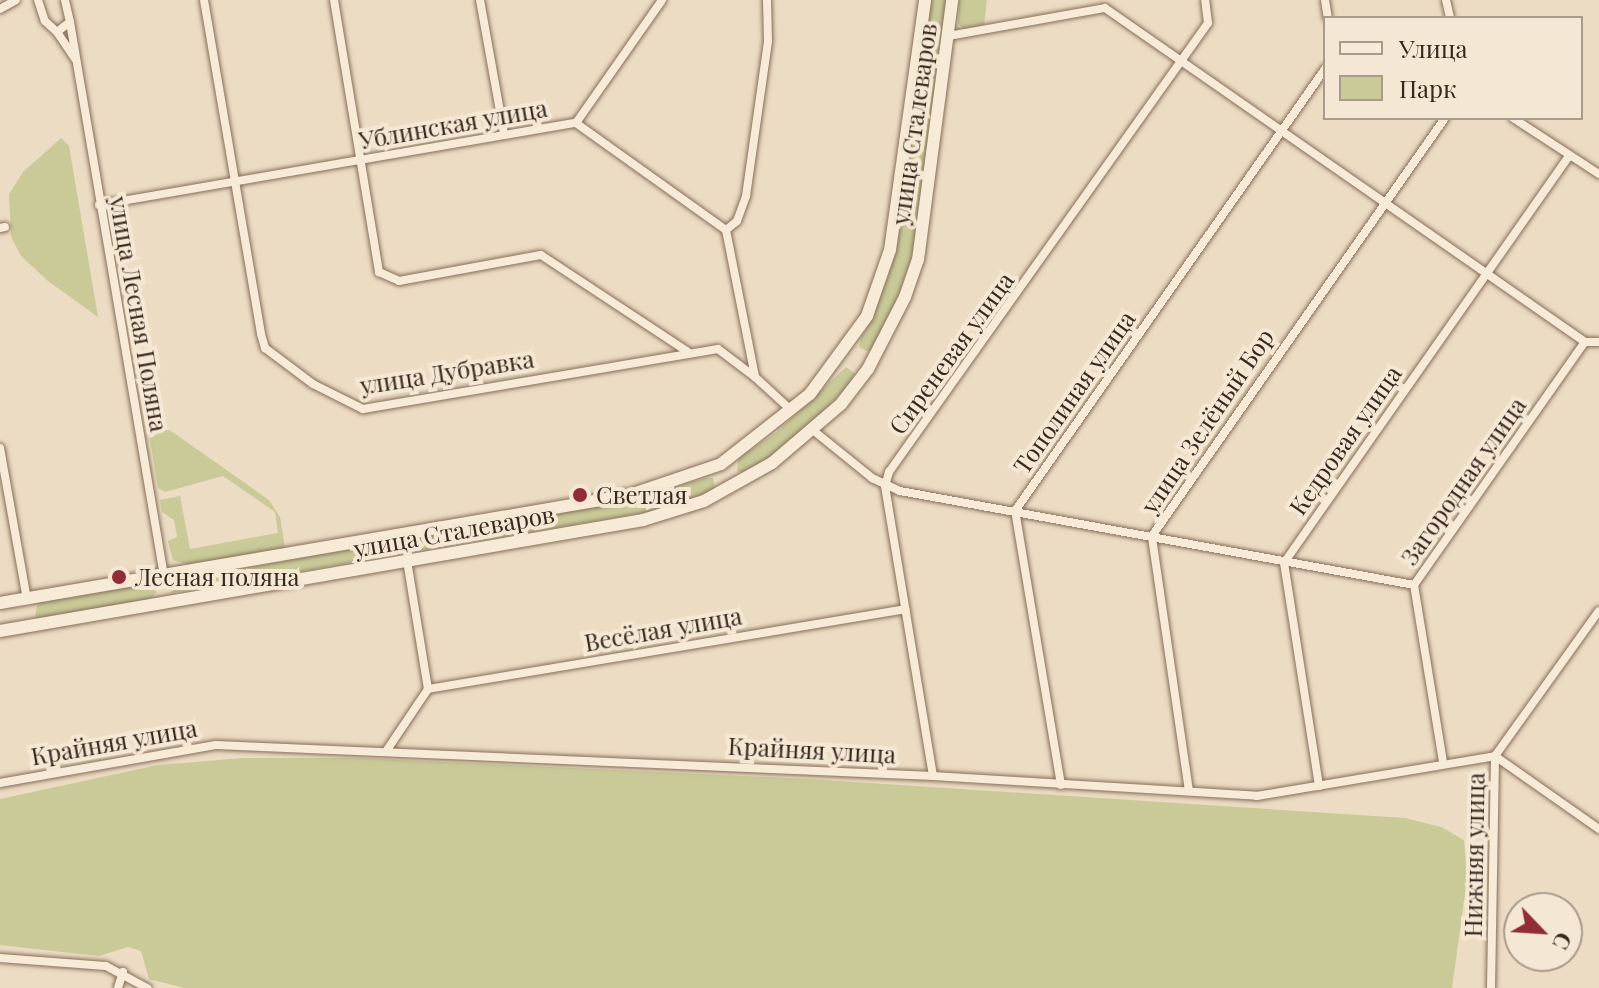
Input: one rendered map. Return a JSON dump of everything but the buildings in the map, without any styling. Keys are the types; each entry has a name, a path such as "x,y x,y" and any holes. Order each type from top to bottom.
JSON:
{"main road":[{"name":"улица Сталеваров","path":"0,603 630,495 721,464 792,411 845,353 867,316 890,250 925,0"},
{"name":"улица Сталеваров","path":"0,631 643,520 733,486 814,431 868,369 918,260 952,0"},
{"path":"845,353 868,369"},
{"path":"721,464 733,486"},
{"path":"164,576 167,603"},
{"path":"27,599 31,626"}],"street":[{"path":"0,9 16,0"},
{"name":"улица Лесная Поляна","path":"38,0 45,21 57,32 75,59"},
{"name":"улица Дубравка","path":"204,0 265,348 351,407 363,409 718,349 755,377"},
{"path":"334,0 379,272 387,279 541,255 688,352"},
{"path":"480,0 504,134"},
{"path":"576,123 662,0"},
{"path":"767,0 768,41 746,196 737,221 726,230 755,377 792,411"},
{"name":"Сиреневая улица","path":"885,486 889,472 1208,23 1205,0"},
{"name":"улица Лесная Поляна","path":"69,2 99,205 164,576"},
{"path":"948,36 1105,8 1585,342 1599,342"},
{"path":"57,32 70,22"},
{"name":"Тополиная улица","path":"1061,785 1015,511 1323,72"},
{"name":"улица Зелёный Бор","path":"1189,791 1152,536 1444,120"},
{"path":"1516,120 1599,174"},
{"name":"Ублинская улица","path":"99,205 576,123 726,230"},
{"name":"Кедровая улица","path":"1284,563 1569,156"},
{"name":"Загородная улица","path":"1443,762 1414,585 1585,342"},
{"path":"814,431 885,486 1414,585"},
{"path":"0,448 27,599"},
{"path":"885,486 933,776"},
{"path":"387,750 428,689 407,561"},
{"path":"1284,563 1319,786"},
{"name":"Весёлая улица","path":"428,689 905,609"},
{"name":"Нижняя улица","path":"1491,988 1495,756 1599,611"},
{"name":"Крайняя улица","path":"0,783 195,746 387,750 933,776 1257,796 1443,762 1495,756"},
{"path":"1495,756 1599,829"},
{"path":"0,958 123,972 147,988"},
{"path":"118,988 123,972"}],"green space":[{"path":"931,0 947,0 912,256 888,323 873,350 866,351 859,347 861,338 873,317 899,235"},
{"path":"959,0 987,0 984,26 964,29 958,24"},
{"path":"61,138 69,146 98,317 48,281 21,256 11,237 9,194 23,172"},
{"path":"846,367 854,373 852,381 806,430 747,473 737,471 739,458 777,432"},
{"path":"154,419 269,500 280,517 285,548 189,565 173,560 168,541 177,537 174,520 162,512 160,500 180,496 190,549 278,533 275,512 223,476 165,492 158,488 148,427"},
{"path":"713,478 715,487 709,493 648,512 171,593 177,580 636,499"},
{"path":"147,584 157,592 148,601 41,620 35,616 38,601"},
{"path":"243,758 358,758 808,779 1405,818 1441,827 1464,840 1467,879 1452,988 184,988 149,979 141,951 128,947 99,956 0,945 0,799 158,765"}],"place":[{"name":"Светлая","path":"580,495"},
{"name":"Лесная поляна","path":"119,577"}]}
